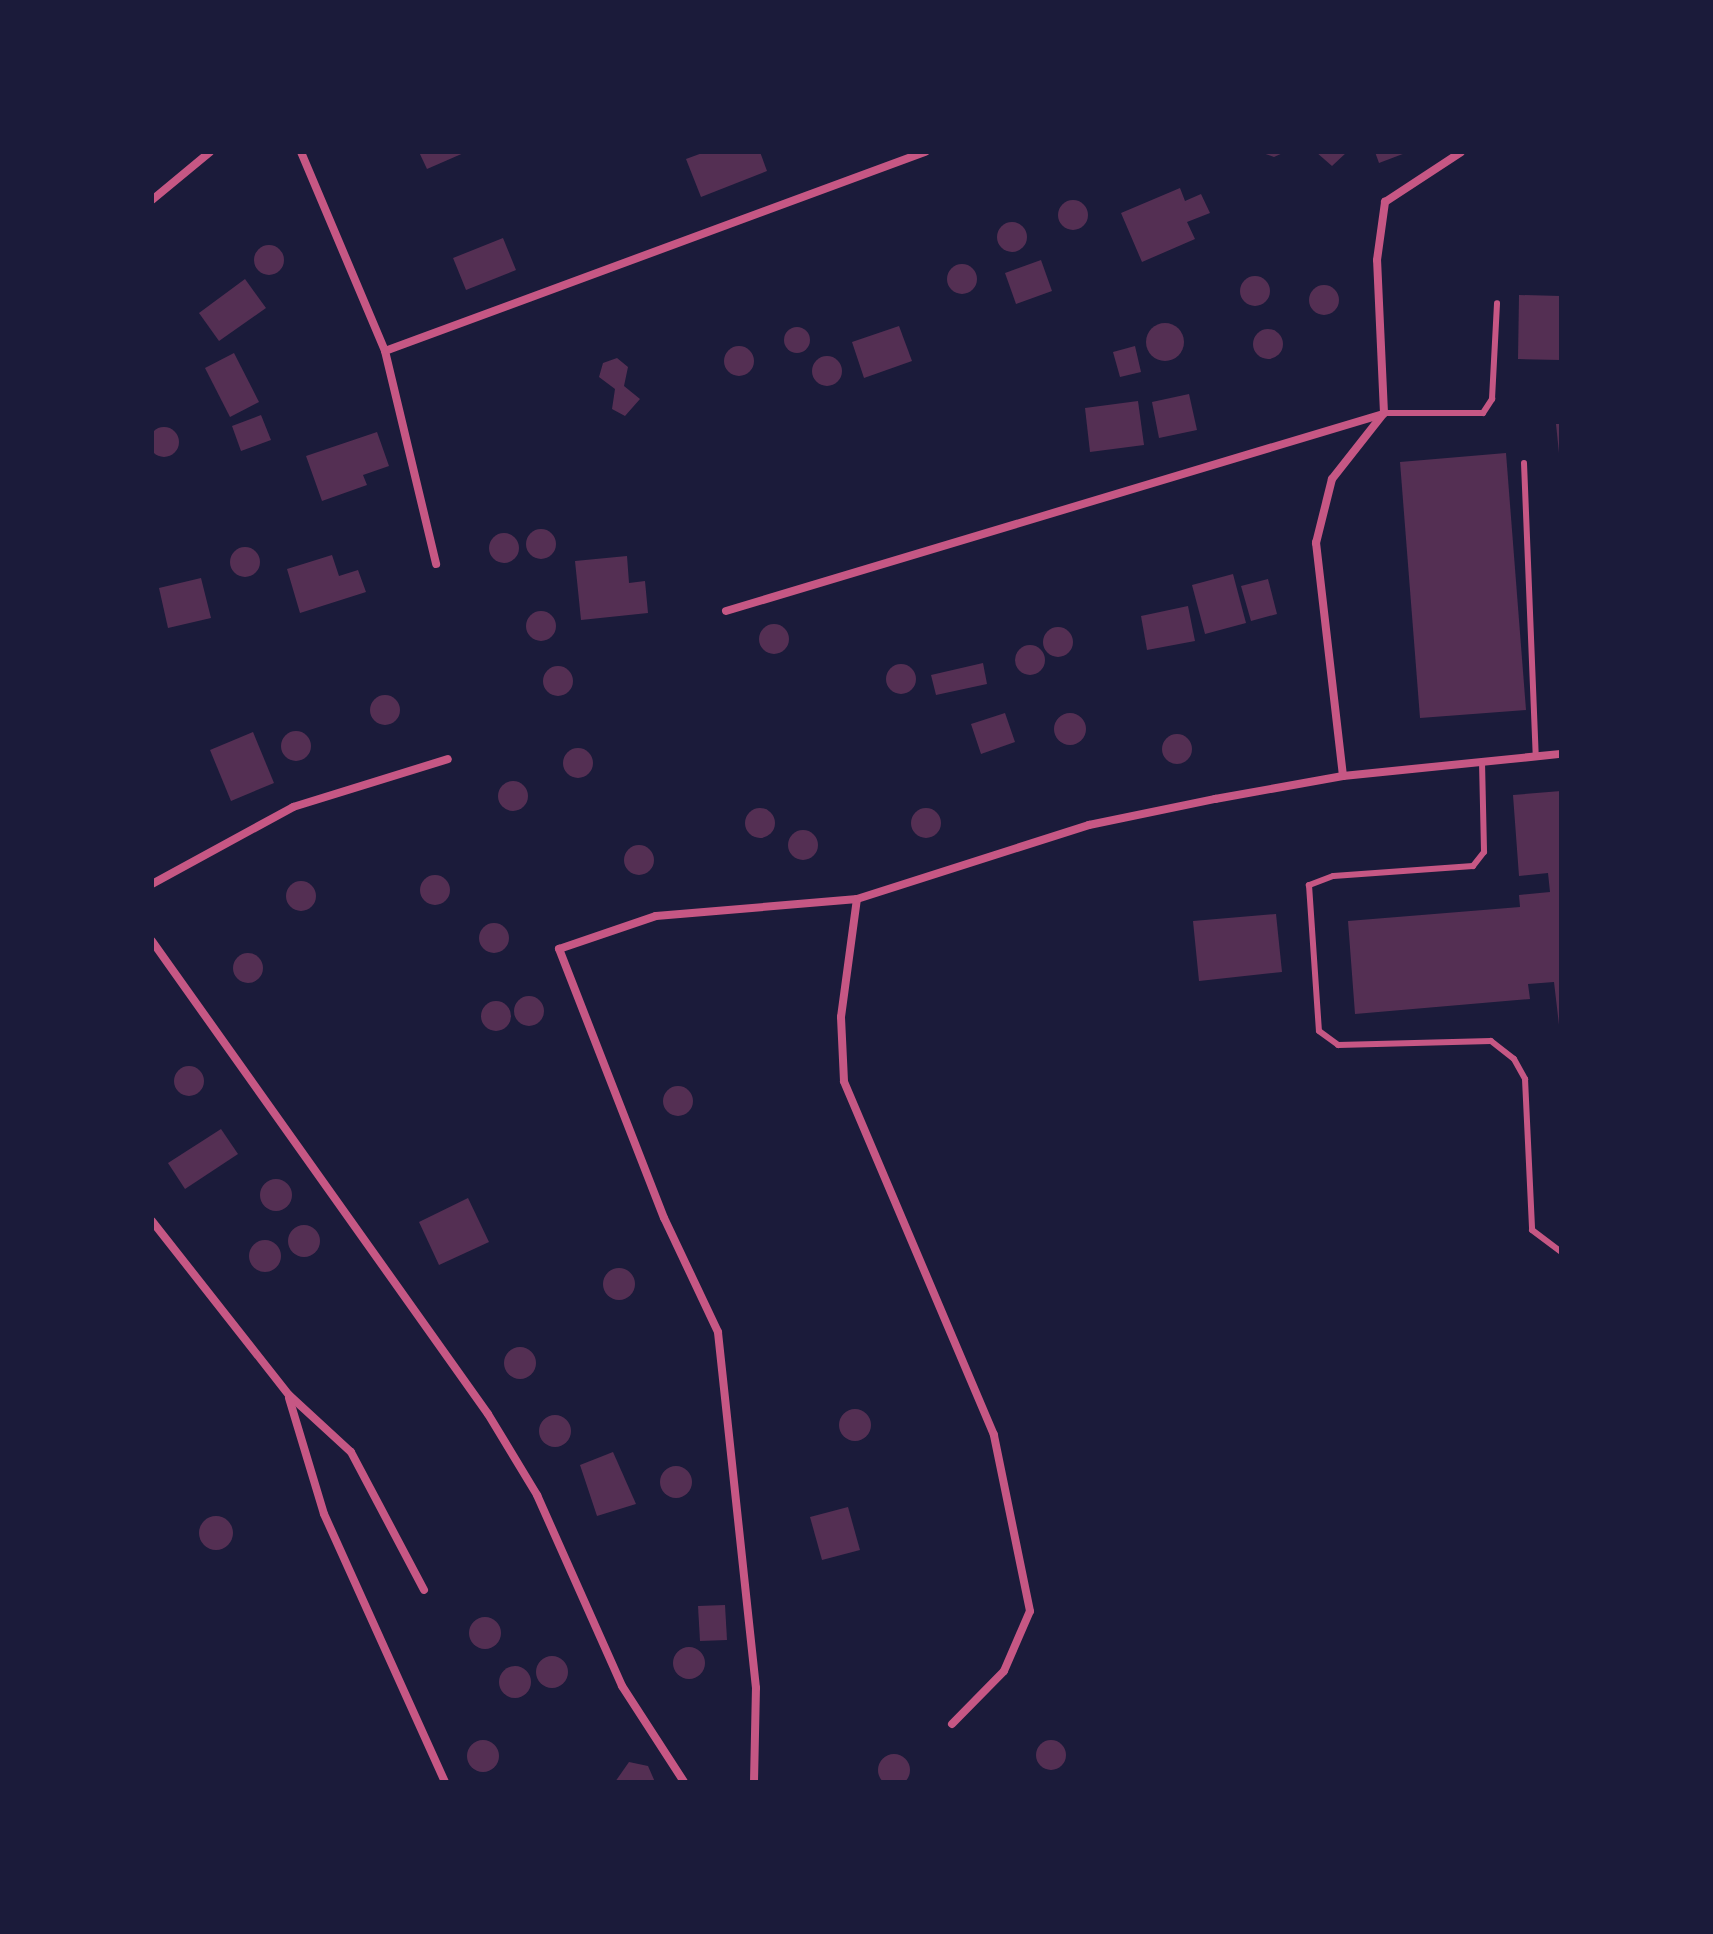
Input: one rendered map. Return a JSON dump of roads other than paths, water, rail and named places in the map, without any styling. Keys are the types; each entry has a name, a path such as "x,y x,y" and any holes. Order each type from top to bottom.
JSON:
{"street":[{"path":"152,200 210,152"},
{"path":"301,152 385,351 436,564"},
{"path":"385,351 925,152"},
{"path":"1343,776 1316,543 1332,479 1384,413 1377,260 1385,202 1461,152"},
{"path":"726,611 1384,413"},
{"path":"754,1782 756,1688 718,1332 664,1218 559,949 656,916 857,899 1089,825 1343,776 1561,754"},
{"path":"152,884 293,807 448,759"},
{"path":"857,899 841,1017 844,1081 994,1435 1030,1611 1004,1671 952,1724"},
{"path":"152,941 488,1414 537,1495 622,1686 684,1782"},
{"path":"152,1221 289,1395 351,1452 424,1590"},
{"path":"289,1395 324,1514 445,1782"}],"lane":[{"path":"1384,413 1483,413 1492,399 1497,303"},
{"path":"1524,463 1536,756"},
{"path":"1482,762 1484,852 1473,866 1333,876 1309,885 1319,1031 1338,1045 1491,1041 1514,1059 1525,1079 1532,1230 1561,1252"}]}
